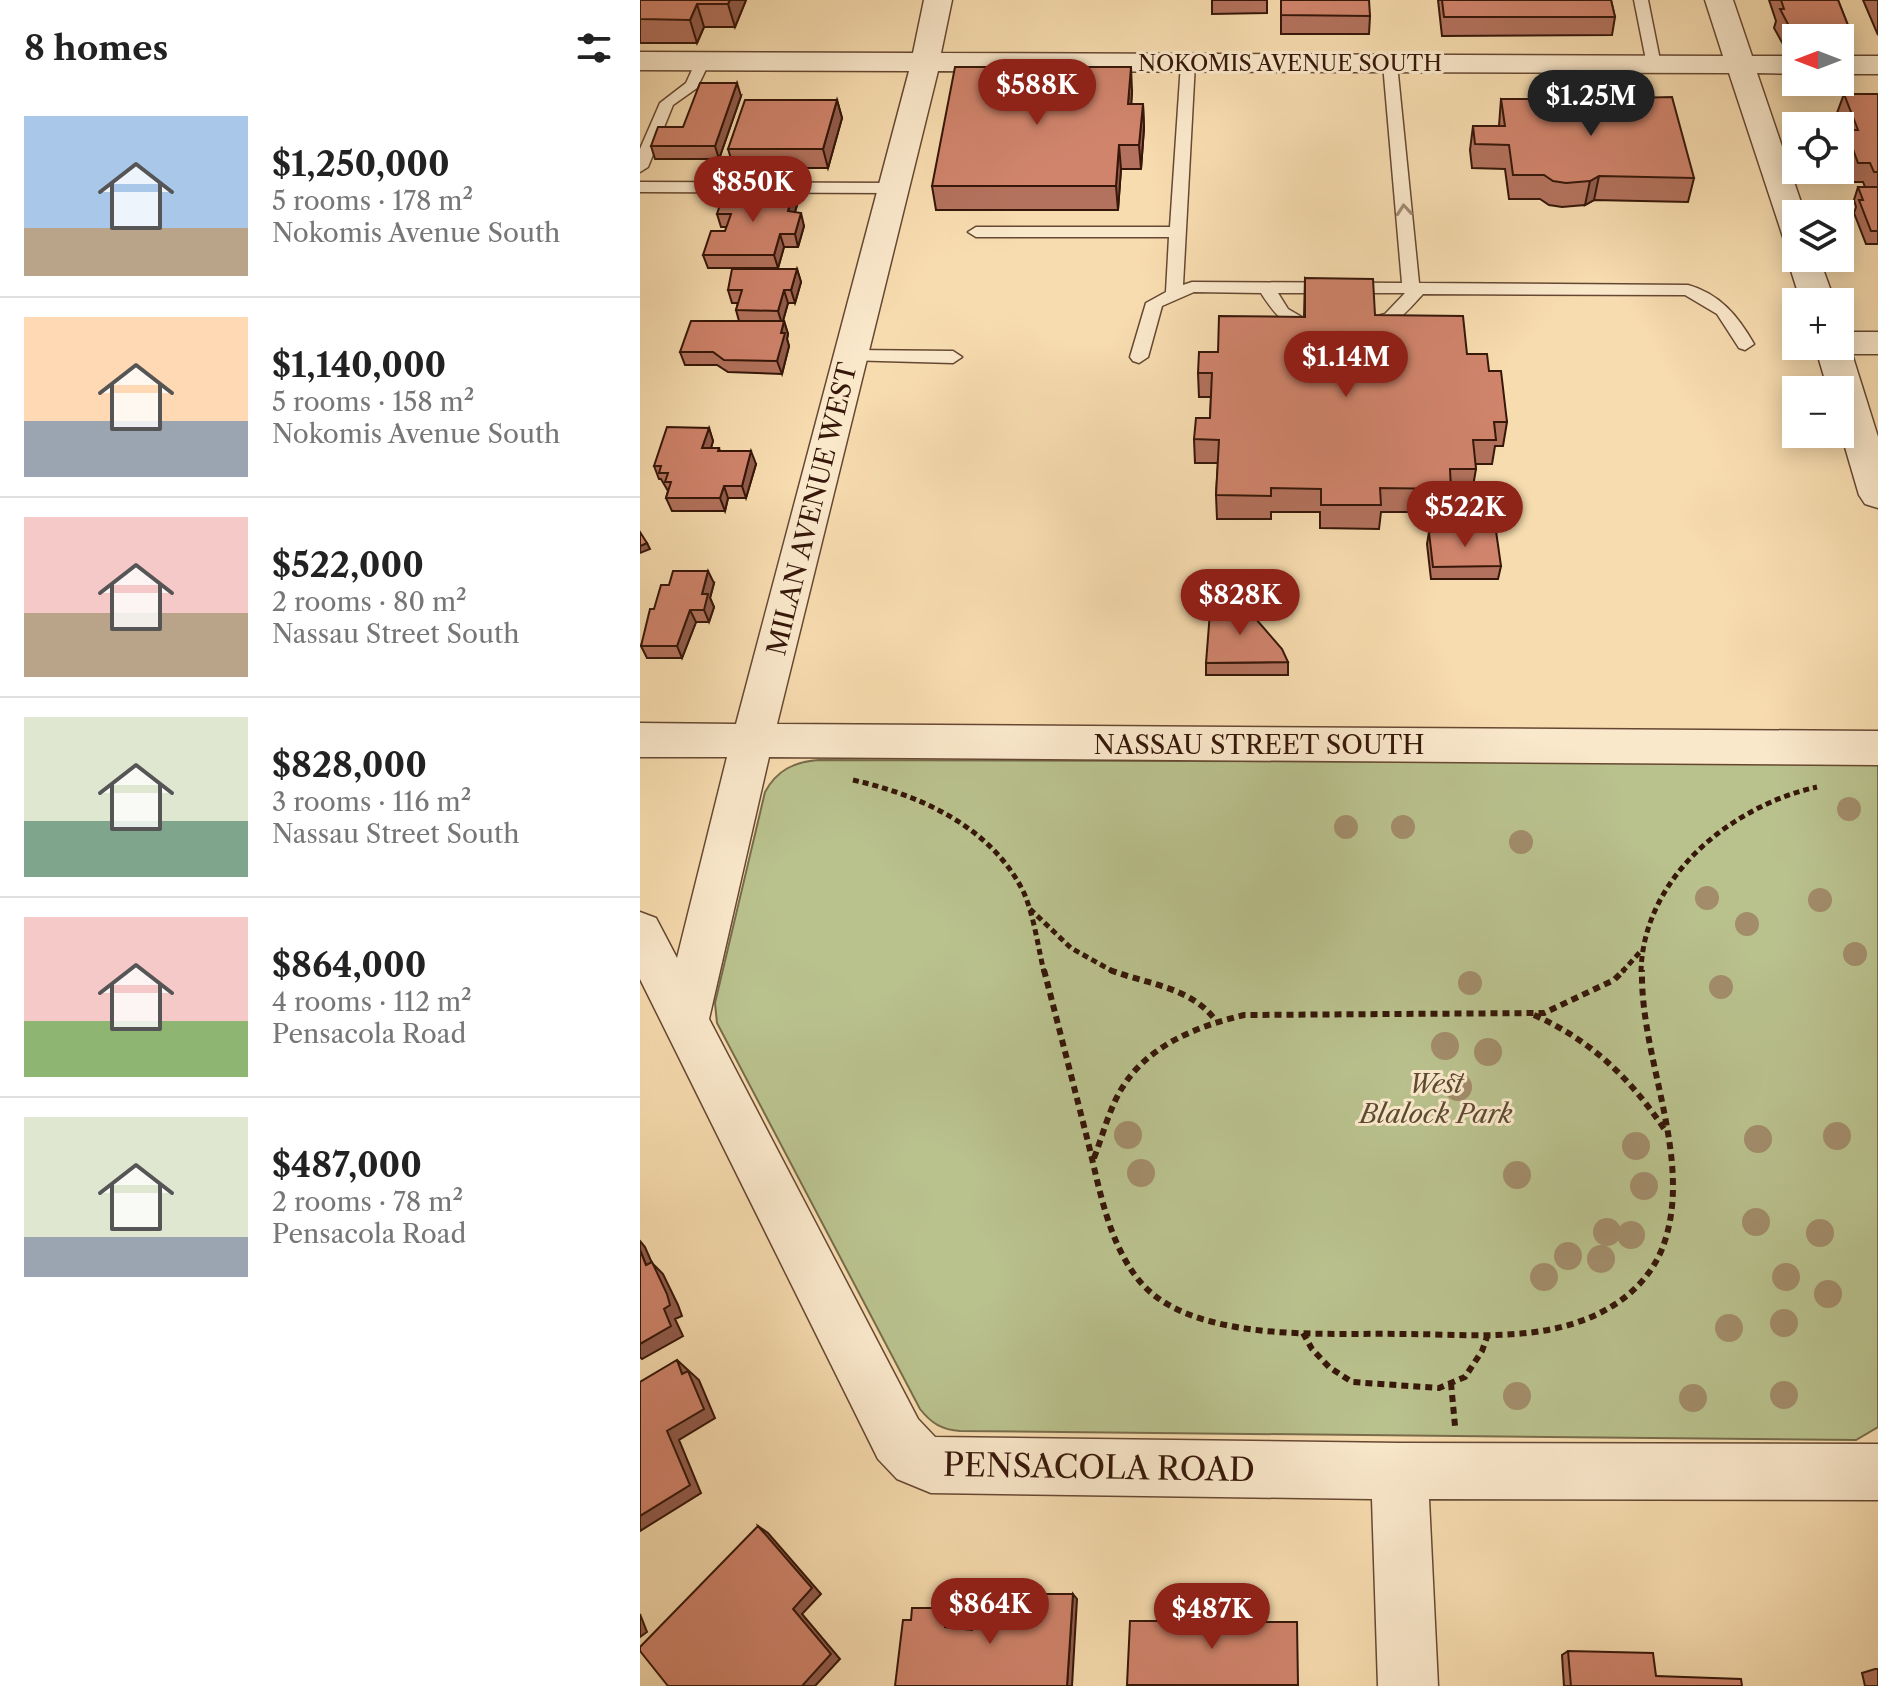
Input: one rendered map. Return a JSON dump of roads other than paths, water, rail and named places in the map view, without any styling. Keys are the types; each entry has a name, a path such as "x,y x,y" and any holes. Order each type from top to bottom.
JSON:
{"street":[{"name":"MILAN AVENUE WEST","path":"686,1018 752,742 894,188 938,0"},
{"path":"1719,0 1784,200"},
{"name":"NOKOMIS AVENUE SOUTH","path":"640,61 1782,65"},
{"path":"1854,65 1878,65"},
{"path":"1854,343 1878,343"},
{"path":"1836,360 1878,495"},
{"name":"NASSAU STREET SOUTH","path":"640,740 1878,748"},
{"name":"PENSACOLA ROAD","path":"640,932 898,1439 917,1459 931,1465 949,1467 1878,1472"},
{"path":"1399,1471 1408,1686"}],"lane":[{"path":"1641,0 1654,65"},
{"path":"641,161 667,103 692,85 703,61"},
{"path":"1174,295 1188,63"},
{"path":"1373,323 1391,318 1415,288 1390,64"},
{"path":"640,187 894,188"},
{"path":"976,232 1178,232"},
{"path":"1139,357 1154,303 1192,287 1688,290 1715,302 1731,317 1745,344"},
{"path":"1266,287 1282,313 1304,323"},
{"path":"851,356 953,357"}],"park label":[{"name":"West Blalock Park","path":"1436,1099"}]}
